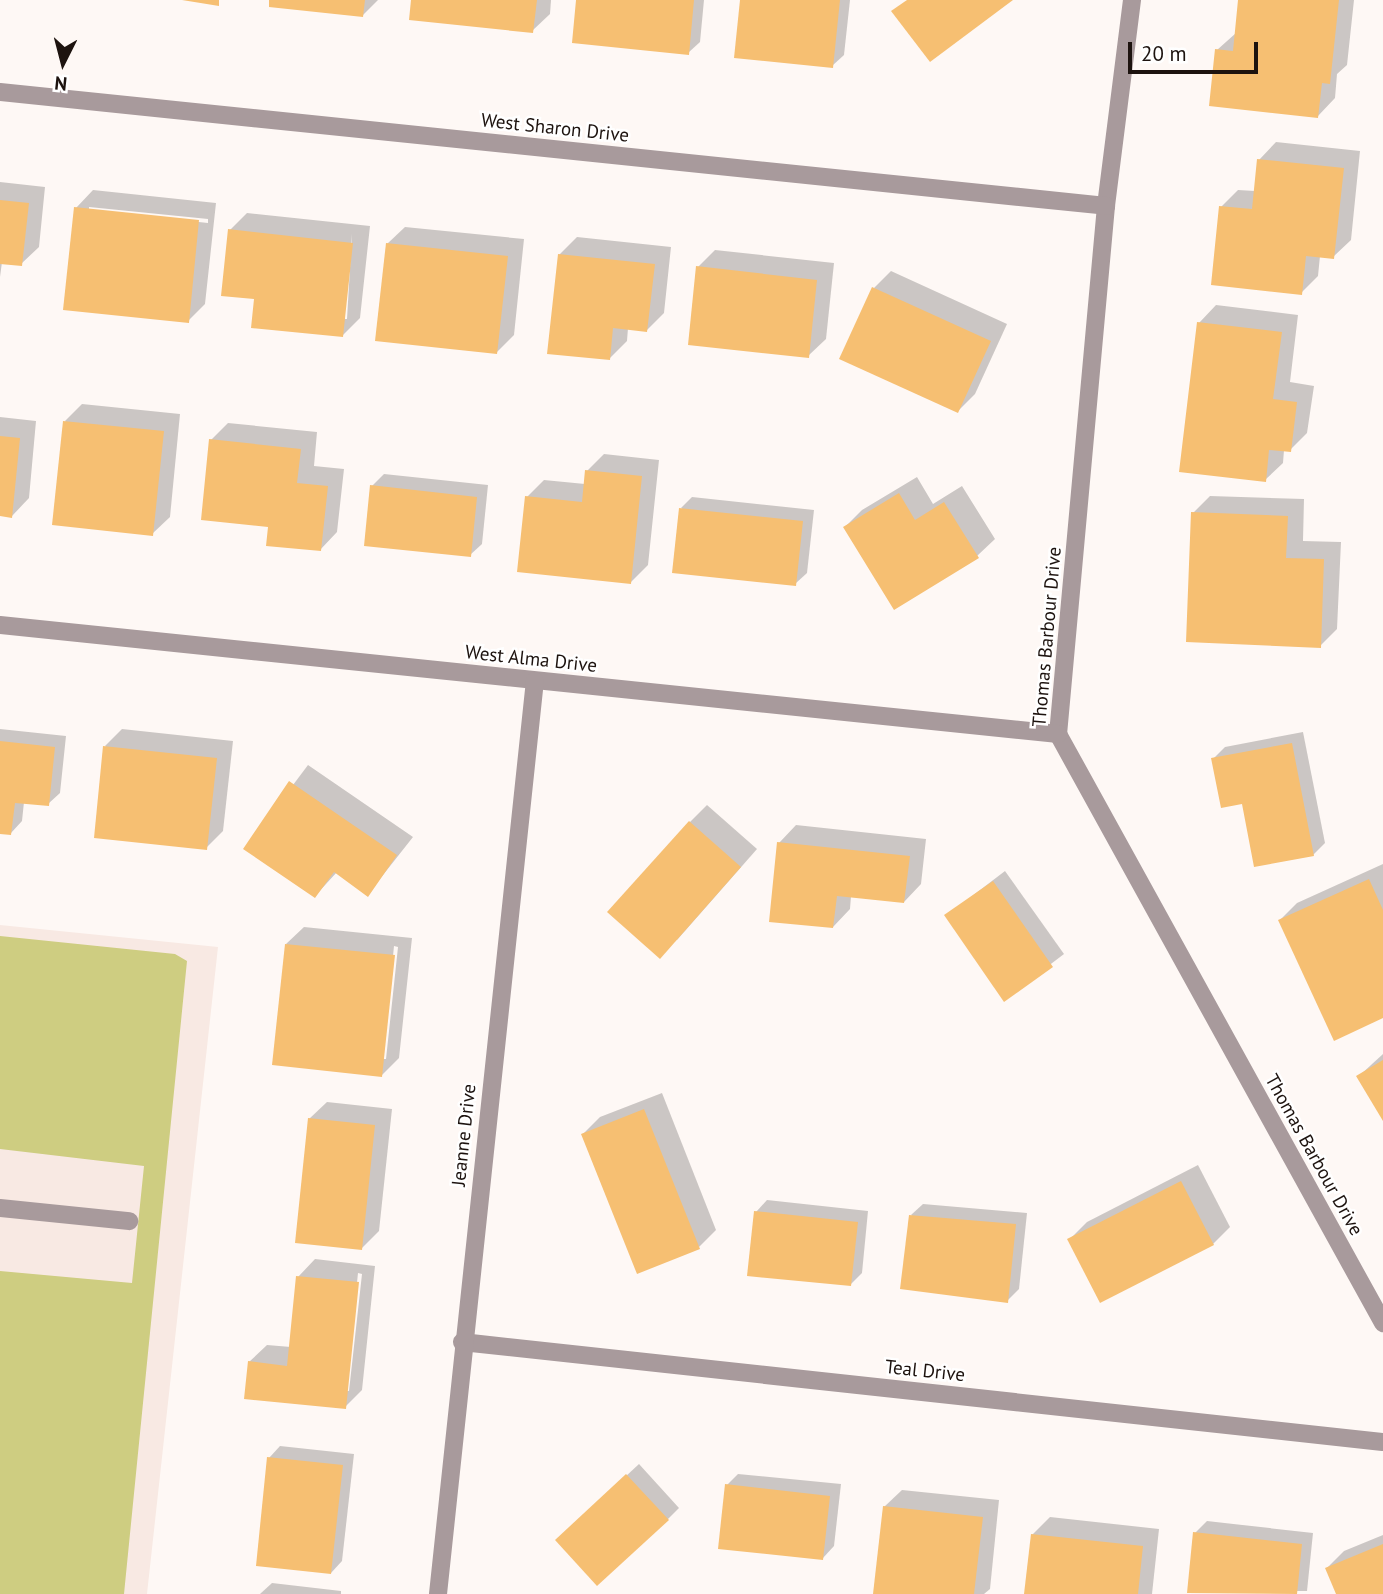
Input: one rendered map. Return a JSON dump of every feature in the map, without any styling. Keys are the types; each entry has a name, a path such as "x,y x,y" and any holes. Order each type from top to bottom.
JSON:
{"street":[{"name":"Thomas Barbour Drive","path":"1132,0 1106,206 1058,734 1383,1323"},
{"name":"West Sharon Drive","path":"0,92 1106,206"},
{"name":"West Alma Drive","path":"0,625 1058,734"},
{"name":"Jeanne Drive","path":"438,1594 462,1342 535,681"},
{"path":"0,1208 130,1221"},
{"name":"Teal Drive","path":"462,1342 1383,1442"}],"shaded area":[{"path":"0,925 218,947 147,1594 0,1594"},
{"path":"0,936 175,954 187,961 124,1594 0,1594 0,1271 132,1283 144,1166 0,1149"}],"building":[{"path":"182,0 219,0 219,6"},
{"path":"269,0 365,0 363,17 269,7"},
{"path":"411,0 537,0 533,33 409,20"},
{"path":"576,0 694,0 689,55 572,43"},
{"path":"740,0 840,0 833,68 734,58"},
{"path":"907,0 1013,0 930,62 891,11"},
{"path":"1238,0 1339,0 1330,84 1322,83 1318,118 1209,106 1215,49 1233,51"},
{"path":"1257,159 1344,168 1334,259 1306,256 1302,295 1211,285 1219,206 1252,209"},
{"path":"0,200 29,203 22,266 0,264"},
{"path":"74,207 199,220 189,323 63,310"},
{"path":"228,229 353,243 343,337 251,328 254,299 221,296"},
{"path":"386,243 508,256 497,354 375,341"},
{"path":"558,254 655,264 647,332 613,328 610,360 547,354"},
{"path":"696,266 817,280 809,358 688,345"},
{"path":"872,287 991,341 958,413 839,359"},
{"path":"1197,322 1282,332 1273,399 1297,402 1291,452 1269,450 1266,482 1179,472"},
{"path":"63,421 164,431 153,536 52,525"},
{"path":"0,436 20,438 12,518 0,516"},
{"path":"209,439 301,449 297,483 328,486 321,551 266,546 268,527 201,520"},
{"path":"585,470 642,476 631,584 517,572 525,496 582,502"},
{"path":"370,485 477,497 471,557 364,546"},
{"path":"899,493 915,520 944,502 979,558 894,610 843,527"},
{"path":"679,508 803,521 796,586 672,573"},
{"path":"1191,512 1288,516 1286,558 1324,559 1321,648 1186,642"},
{"path":"0,741 55,747 49,806 15,803 11,835 0,834"},
{"path":"1292,743 1314,856 1254,867 1242,804 1221,808 1211,758"},
{"path":"103,746 217,758 207,850 94,838"},
{"path":"289,781 397,855 368,897 334,872 315,898 243,849"},
{"path":"689,821 741,867 660,959 607,912"},
{"path":"777,842 910,856 904,903 837,896 833,928 769,922"},
{"path":"1369,879 1383,910 1383,1018 1334,1041 1278,920"},
{"path":"993,881 1053,967 1004,1002 944,915"},
{"path":"285,944 395,955 382,1077 272,1065"},
{"path":"1383,1060 1383,1121 1356,1076"},
{"path":"644,1109 700,1249 637,1274 581,1134"},
{"path":"308,1118 375,1125 362,1250 295,1243"},
{"path":"1181,1181 1214,1245 1100,1303 1067,1239"},
{"path":"754,1211 858,1222 851,1286 747,1276"},
{"path":"909,1215 1016,1224 1008,1303 900,1289"},
{"path":"296,1276 359,1282 346,1409 244,1399 248,1361 287,1366"},
{"path":"267,1457 343,1465 331,1574 256,1566"},
{"path":"626,1474 669,1520 597,1586 555,1540"},
{"path":"725,1484 830,1496 823,1560 718,1549"},
{"path":"883,1506 983,1517 974,1594 873,1594"},
{"path":"1193,1532 1302,1544 1297,1594 1187,1593"},
{"path":"1031,1534 1143,1546 1138,1594 1024,1594"},
{"path":"1383,1544 1383,1594 1336,1594 1325,1568"}]}
